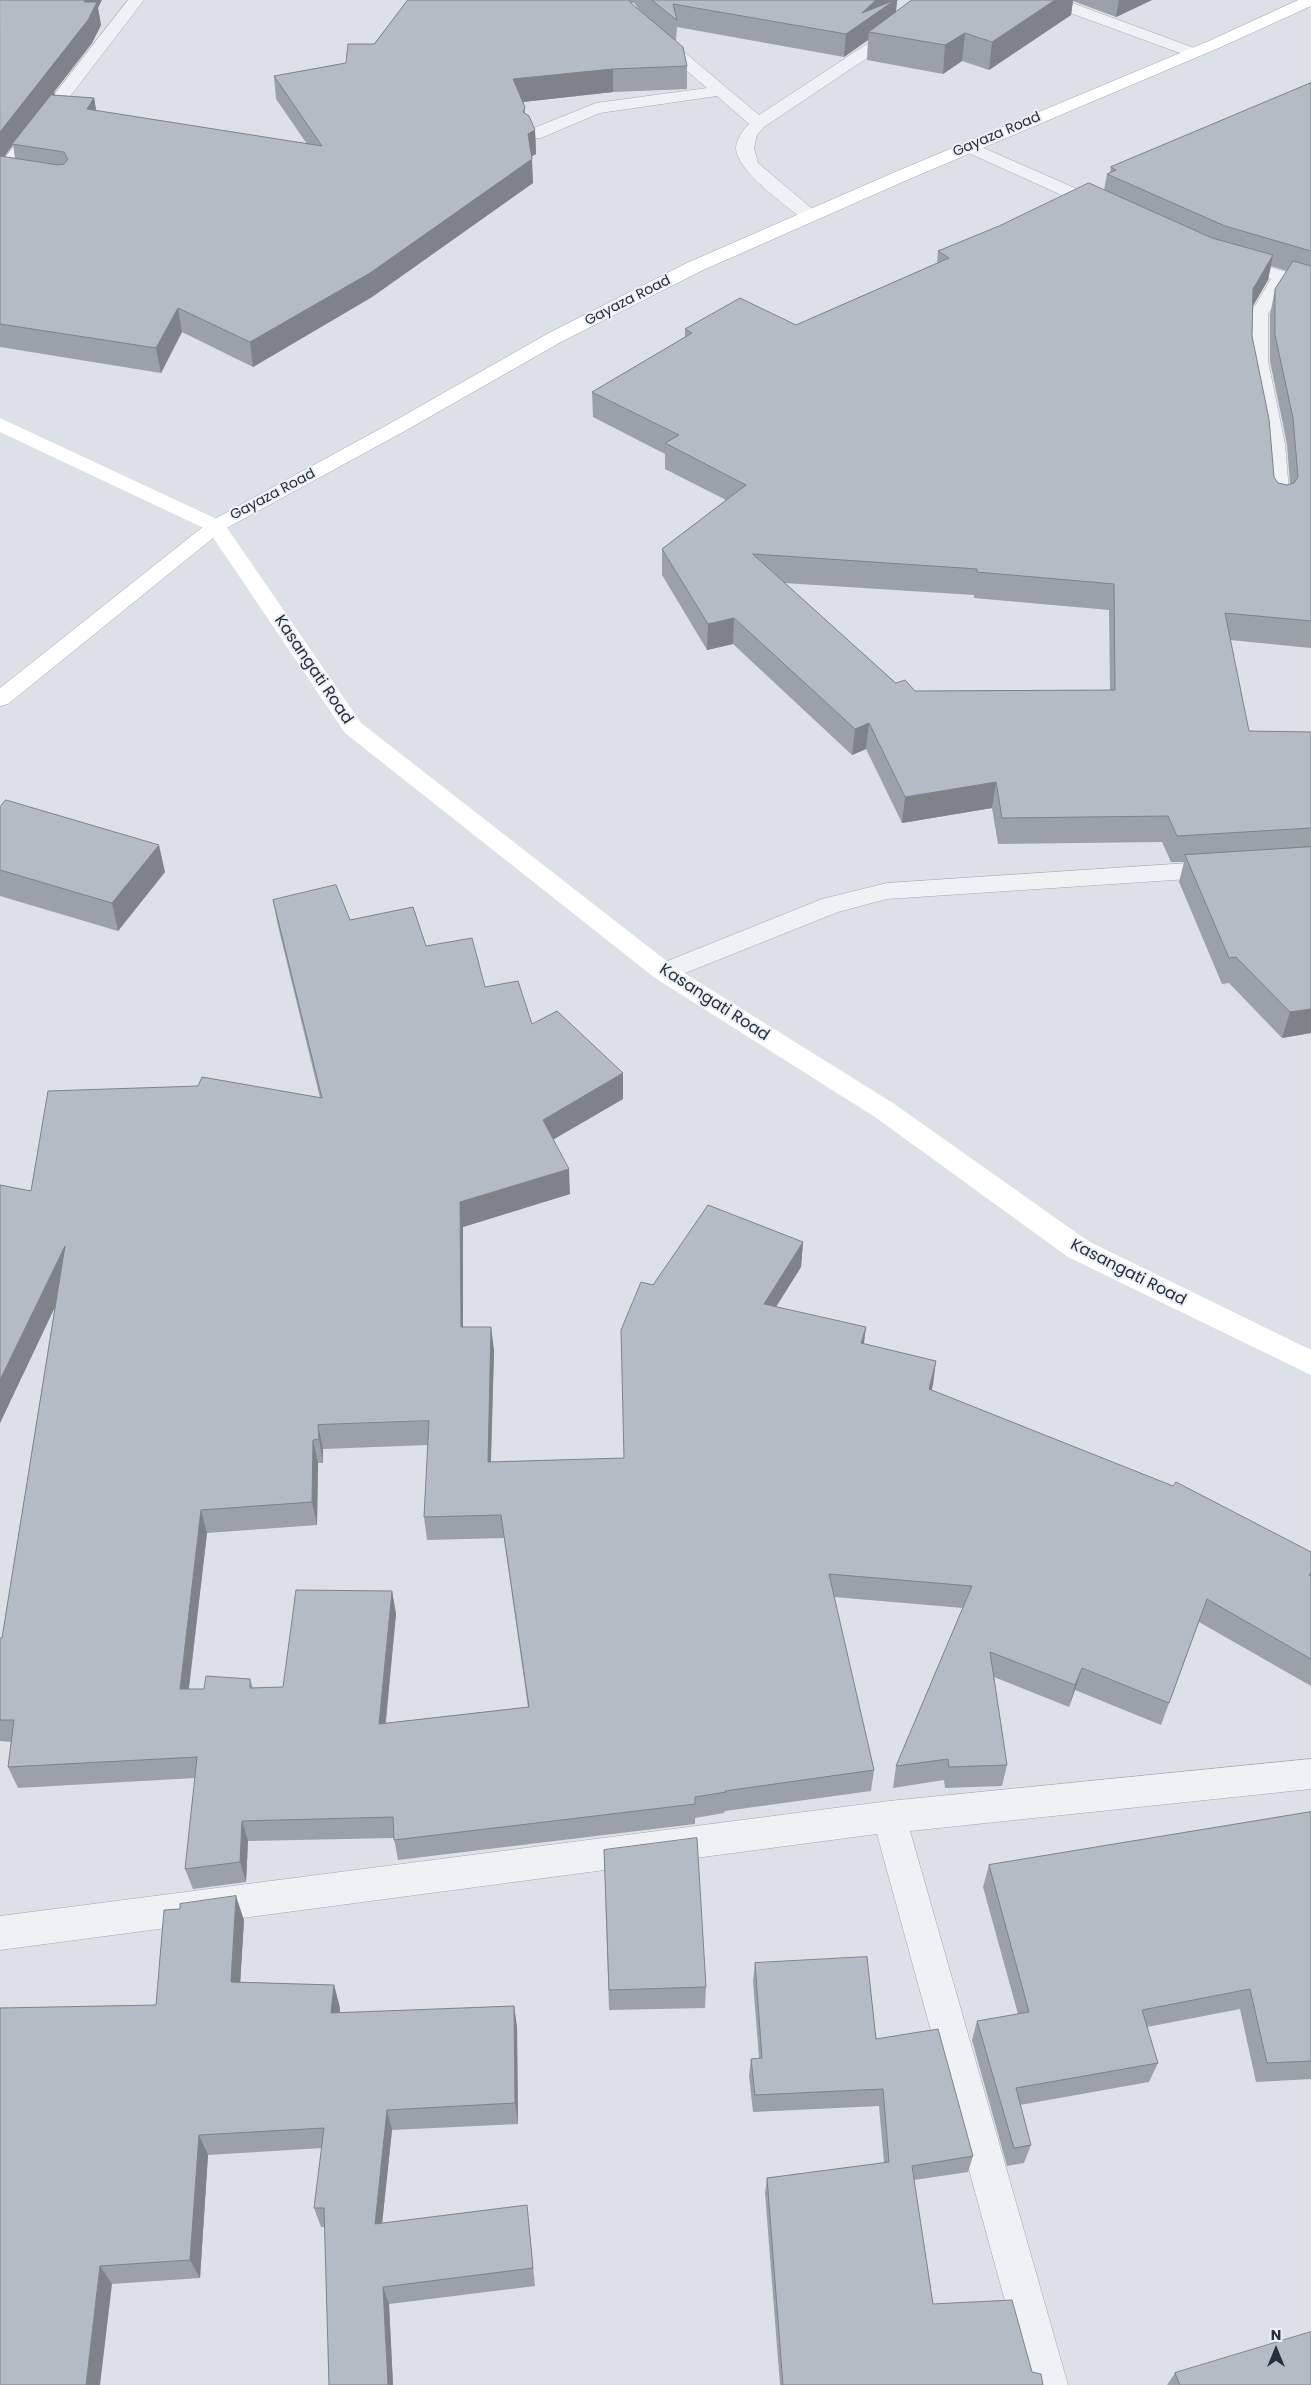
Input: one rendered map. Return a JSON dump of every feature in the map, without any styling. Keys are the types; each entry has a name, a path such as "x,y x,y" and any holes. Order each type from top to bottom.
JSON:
{"main road":[{"name":"Gayaza Road","path":"0,699 216,526 396,428 554,338 694,267 1194,52 1310,0"},
{"path":"0,424 216,526"},
{"name":"Kasangati Road","path":"216,526 353,728 664,972 884,1110 1078,1249 1311,1363"}],"street":[{"path":"8,173 136,0"},
{"path":"810,216 750,165 745,148 749,134 758,123 876,45 938,0"},
{"path":"1049,0 1194,52"},
{"path":"646,28 758,123"},
{"path":"535,134 596,108 720,91"},
{"path":"970,147 1115,212"},
{"path":"1214,257 1311,285"},
{"path":"1280,502 1275,444 1258,361 1259,314 1282,276"},
{"path":"664,972 831,904 887,891 1243,867"},
{"path":"0,1933 889,1817 1311,1774"},
{"path":"889,1817 1048,2385"}],"building":[{"path":"0,0 85,0 84,2 97,2 88,20 0,132"},
{"path":"408,0 629,0 683,47 687,66 613,69 513,79 525,107 523,112 529,116 535,130 528,134 532,159 370,273 250,342 178,308 156,348 0,324 0,156 58,165 64,164 68,159 64,152 12,144 54,91 52,95 94,98 87,109 322,146 274,76 346,63 348,44 374,44"},
{"path":"652,0 876,0 862,13 895,0 846,34 673,4 677,20"},
{"path":"912,0 1055,0 992,42 965,33 945,45 869,32"},
{"path":"1311,83 1311,251 1225,226 1107,174 1116,170 1111,167"},
{"path":"1089,183 1212,238 1273,255 1253,289 1252,336 1269,419 1274,477 1278,483 1287,485 1294,483 1298,477 1293,418 1275,335 1275,289 1293,261 1311,266 1311,621 1225,613 1249,731 1311,732 1311,828 1177,836 1168,816 1002,818 996,782 905,797 869,723 855,729 734,618 708,624 662,549 746,485 665,443 679,435 592,392 692,333 685,329 740,298 796,325 949,258 938,251 999,226","holes":["753,554 977,569 977,572 1114,584 1115,690 915,691 905,680 896,683"]},
{"path":"6,800 159,845 112,903 0,870 0,807"},
{"path":"1311,847 1311,1009 1290,1012 1236,957 1229,958 1185,855"},
{"path":"336,885 350,920 413,907 426,946 472,938 485,987 518,981 532,1024 557,1011 623,1073 543,1120 569,1169 460,1202 461,1327 491,1327 488,1462 624,1458 621,1330 641,1282 653,1285 708,1205 803,1242 764,1304 866,1327 861,1343 936,1361 929,1389 1173,1486 1176,1482 1311,1552 1311,1572 1309,1575 1311,1576 1311,1659 1207,1599 1169,1703 1082,1668 1075,1685 990,1652 1007,1765 949,1767 948,1759 896,1766 972,1586 829,1574 874,1770 725,1791 695,1797 695,1804 394,1840 393,1817 242,1821 240,1862 185,1869 197,1757 8,1767 14,1720 0,1720 0,1638 2,1638 65,1246 0,1380 0,1185 31,1191 48,1091 198,1086 202,1077 322,1098 273,900","holes":["429,1421 424,1517 501,1515 529,1707 379,1724 392,1591 296,1590 283,1687 250,1688 250,1679 206,1676 204,1689 180,1689 201,1510 312,1502 313,1440 319,1439 318,1425"]},
{"path":"1311,1812 1311,2061 1267,2063 1250,1989 1142,2010 1158,2063 1016,2088 1031,2145 1014,2148 977,2021 1029,2012 989,1865"},
{"path":"697,1838 706,1987 609,1990 604,1850"},
{"path":"236,1896 231,1982 334,1985 331,2013 514,2006 515,2103 387,2110 375,2224 527,2205 533,2268 383,2287 388,2385 329,2385 324,2208 314,2208 324,2128 199,2135 190,2260 100,2266 86,2385 0,2385 0,2008 156,2005 164,1910 180,1909 180,1904"},
{"path":"867,1957 876,2039 938,2029 973,2156 912,2166 933,2304 1012,2300 1032,2372 1041,2374 1043,2385 783,2385 767,2178 889,2162 883,2089 755,2095 751,2059 762,2058 755,1963"},
{"path":"1311,2332 1311,2385 1180,2385 1175,2373"}]}
